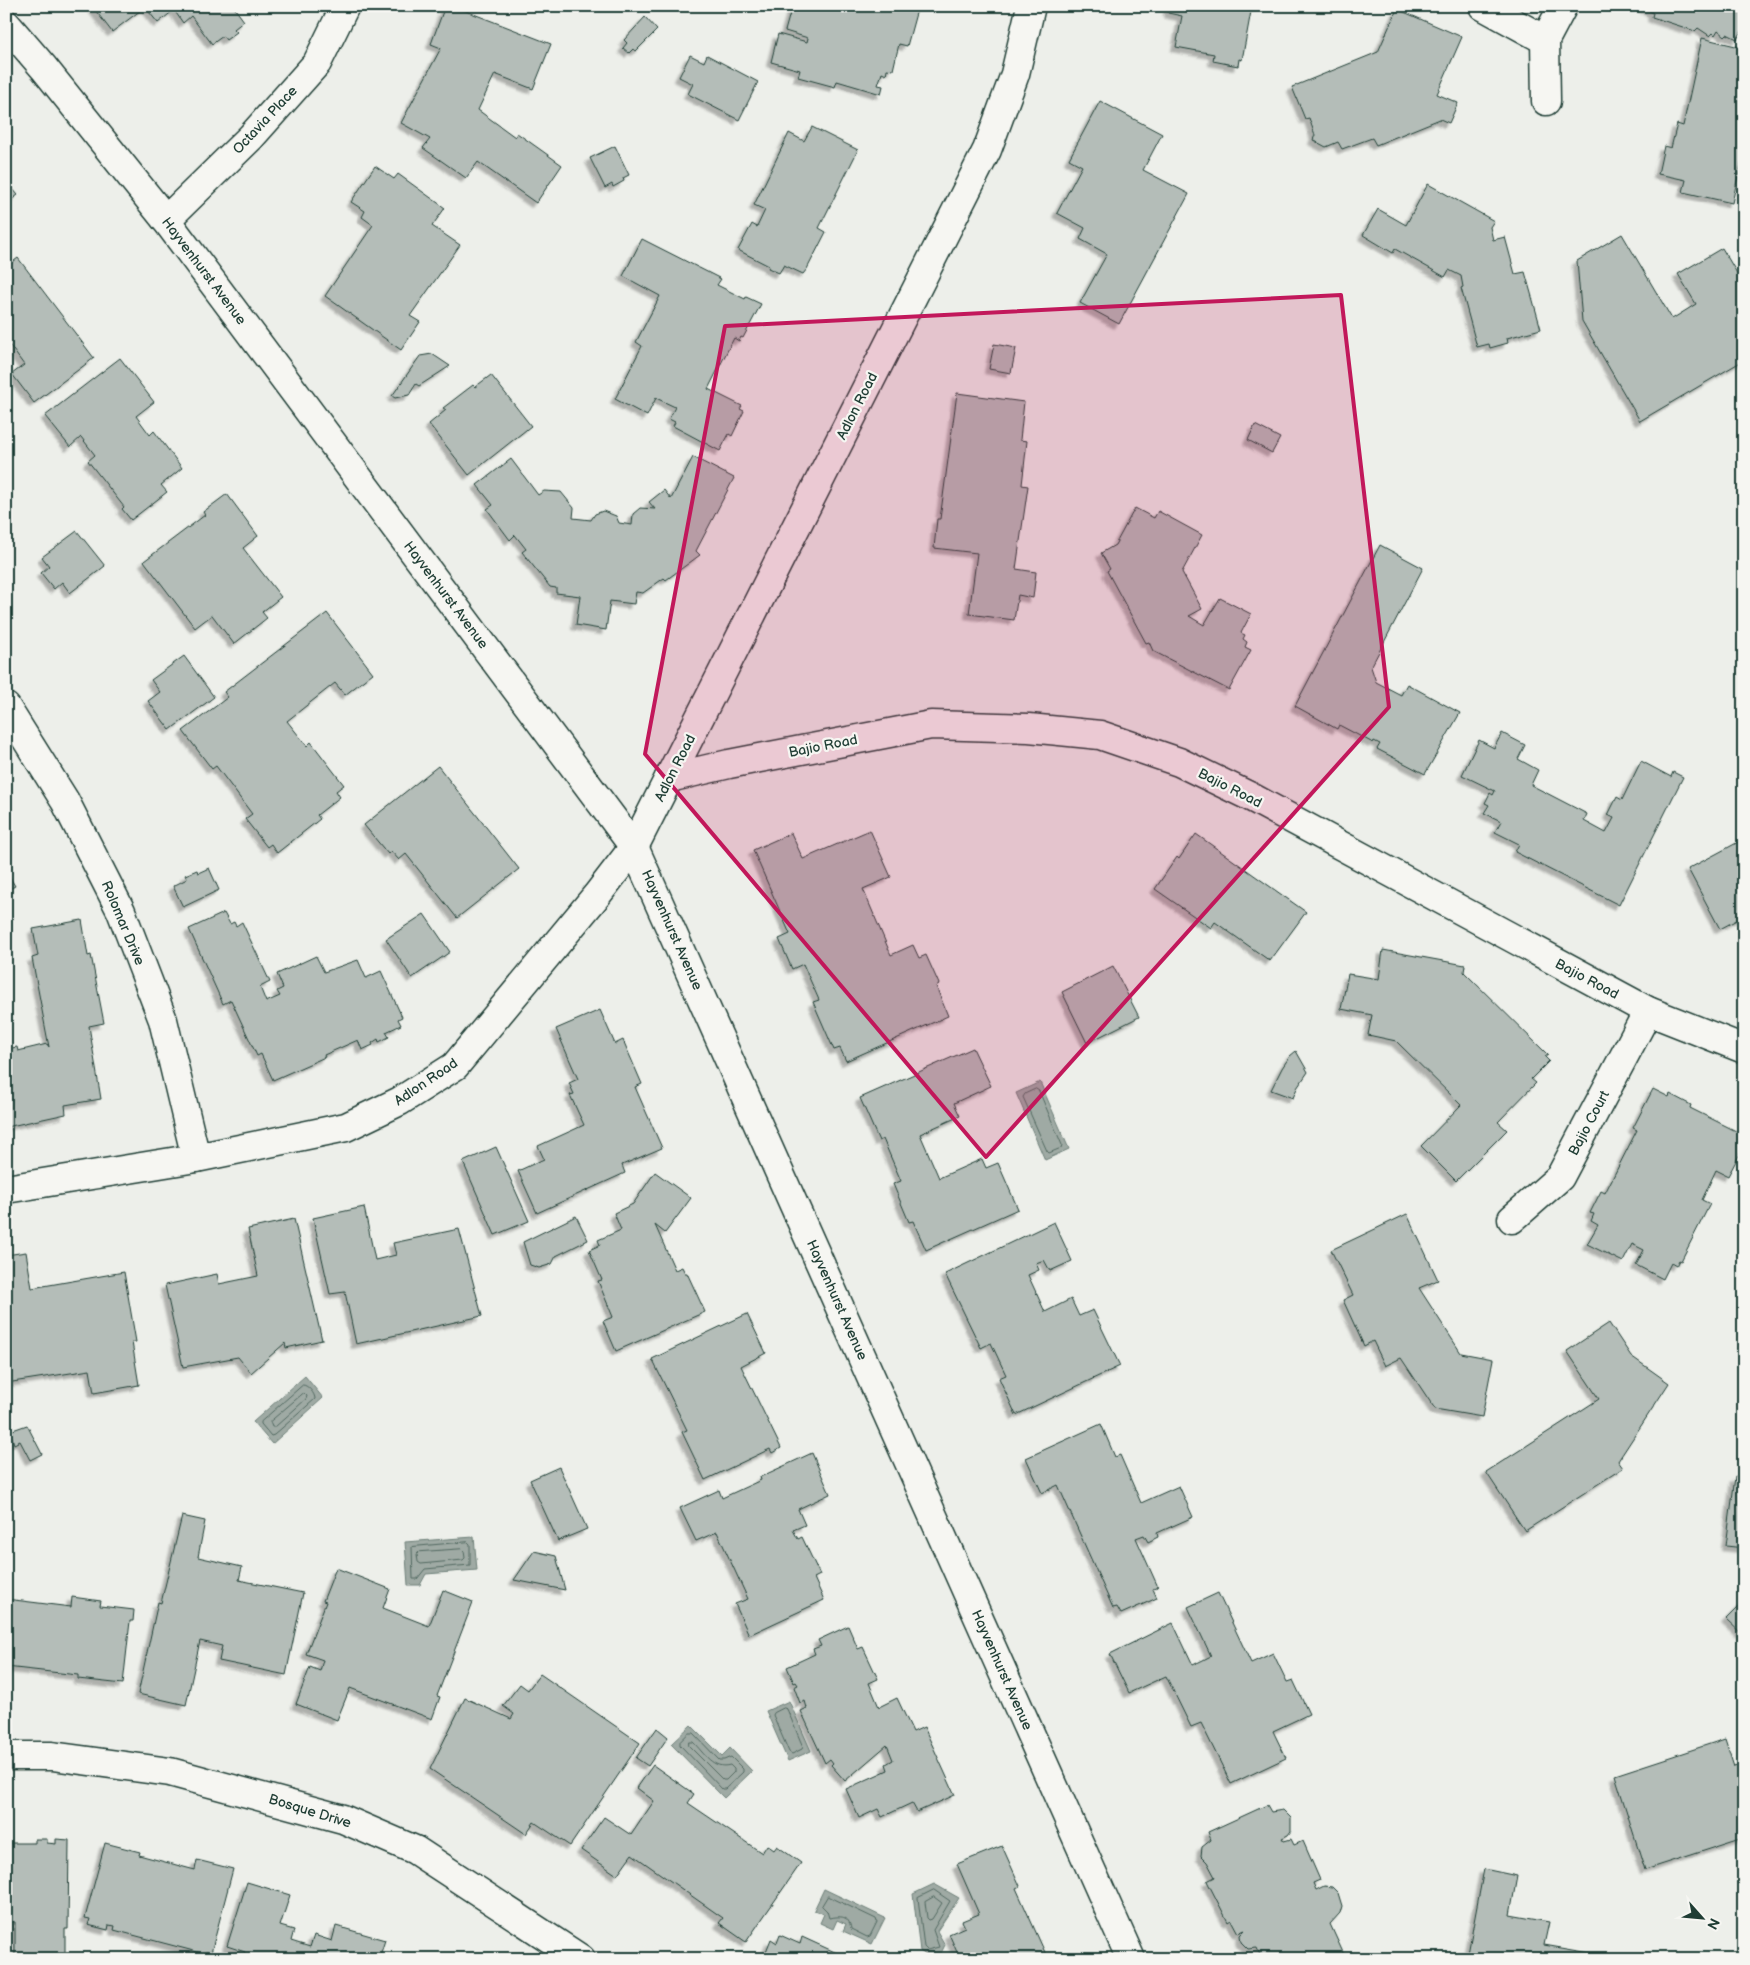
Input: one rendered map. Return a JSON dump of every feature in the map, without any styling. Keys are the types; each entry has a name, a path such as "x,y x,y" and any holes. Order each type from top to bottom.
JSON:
{"street":[{"name":"Octavia Place","path":"166,220 251,138 317,63 345,6"},
{"name":"Adlon Road","path":"6,1189 196,1158 346,1127 400,1100 454,1066 597,896 634,847 988,150 1015,74 1031,6"},
{"path":"1482,6 1545,40"},
{"path":"1546,101 1545,40 1563,6"},
{"name":"Hayvenhurst Avenue","path":"6,24 44,68 166,220 634,847 1130,1959"},
{"name":"Rolomar Drive","path":"6,708 65,801 121,911 162,1020 196,1158"},
{"name":"Bajio Road","path":"670,778 729,764 931,725 1029,728 1100,735 1179,762 1249,796 1648,1011 1744,1049"},
{"name":"Bajio Court","path":"1512,1219 1560,1177 1648,1011"},
{"name":"Bosque Drive","path":"6,1756 52,1756 170,1772 343,1819 415,1850 581,1959"}],"highlighted area":[{"path":"1341,295 1389,707 986,1157 645,754 725,326"}],"water":[{"path":"1040,1082 1069,1149 1045,1160 1016,1093"},
{"path":"305,1376 323,1398 272,1444 253,1422"},
{"path":"474,1537 477,1570 426,1574 420,1585 408,1585 405,1542"},
{"path":"789,1701 811,1751 788,1761 766,1711"},
{"path":"691,1725 722,1756 730,1748 752,1771 724,1798 671,1744"},
{"path":"934,1884 959,1898 937,1931 945,1945 941,1953 926,1955 920,1951 913,1894"},
{"path":"824,1889 885,1918 872,1944 843,1931 846,1924 837,1920 833,1929 820,1923 824,1914 814,1910"}],"building":[{"path":"92,6 233,6 244,21 234,29 237,32 226,40 223,36 212,44 191,16 183,23 174,10 158,23 145,7 112,32"},
{"path":"445,6 453,6 551,44 533,89 495,74 478,110 515,137 517,133 562,165 536,203 478,162 466,178 423,148 430,139 401,123 441,48 431,44"},
{"path":"792,6 918,6 907,46 899,44 893,70 887,69 886,75 882,73 878,85 883,86 881,94 837,81 835,87 798,77 800,70 771,62 778,34 807,42 808,38 785,31"},
{"path":"1169,6 1252,6 1242,60 1239,59 1238,66 1213,61 1214,54 1176,47 1182,16 1168,13"},
{"path":"1642,6 1744,6 1744,28 1737,39 1727,34 1725,36 1718,30 1715,35 1713,33 1710,36 1698,28 1695,31 1652,17 1653,13"},
{"path":"1397,9 1462,37 1437,94 1458,103 1449,123 1440,119 1376,145 1372,138 1342,149 1338,142 1326,147 1313,140 1315,135 1309,118 1305,119 1292,87 1378,52"},
{"path":"645,17 657,30 636,51 633,49 629,53 623,48 627,43 624,40"},
{"path":"1702,38 1744,48 1744,150 1732,203 1683,192 1686,180 1658,174 1664,146 1671,148 1677,124 1683,126"},
{"path":"690,55 704,62 707,55 758,82 739,120 688,94 693,84 679,77"},
{"path":"1100,101 1162,134 1143,170 1189,194 1119,324 1080,303 1107,254 1080,239 1085,228 1057,213 1082,166 1069,159"},
{"path":"812,127 858,150 819,228 826,232 807,269 803,274 784,265 779,273 738,250 752,224 757,227 765,210 754,205 789,133 804,141"},
{"path":"615,146 629,175 623,178 624,181 613,187 612,184 605,188 590,158"},
{"path":"375,166 394,179 398,174 445,208 432,226 460,245 410,316 420,322 401,350 325,296 373,225 362,217 365,211 351,202"},
{"path":"6,181 18,195 6,204"},
{"path":"1428,184 1494,221 1490,227 1493,240 1505,237 1515,274 1525,272 1541,329 1507,338 1508,343 1490,348 1489,344 1477,347 1461,288 1463,287 1461,276 1449,270 1445,277 1395,249 1393,253 1363,235 1378,209 1406,225"},
{"path":"1622,234 1672,319 1696,304 1678,274 1722,248 1744,285 1744,360 1640,421 1582,321 1577,261"},
{"path":"642,239 721,279 717,285 745,299 746,297 761,304 743,338 741,337 739,341 734,338 708,389 742,406 740,409 744,411 732,436 729,434 720,451 673,426 675,422 669,419 675,407 656,398 647,416 615,399 642,346 636,342 660,296 623,276"},
{"path":"18,258 94,358 34,403 12,374 24,365 8,343 6,345 6,267"},
{"path":"994,344 1016,348 1011,373 989,369"},
{"path":"432,354 450,366 419,386 416,384 409,395 395,398 392,396 420,356"},
{"path":"120,358 154,402 136,416 150,435 154,431 182,468 161,485 167,492 131,520 122,509 124,507 88,461 95,455 81,437 70,447 45,416"},
{"path":"491,375 531,426 469,475 429,424 446,410 443,408 473,385 475,387"},
{"path":"957,393 1024,402 1020,440 1027,441 1022,485 1028,486 1016,569 1036,572 1033,598 1018,595 1014,620 969,614 977,553 934,548 937,519 940,519"},
{"path":"1255,425 1280,438 1272,453 1248,440"},
{"path":"693,457 734,478 696,551 700,555 666,580 664,578 643,593 636,592 634,604 610,601 606,630 576,625 580,596 556,593 556,588 550,587 522,552 526,549 515,535 510,540 487,509 493,505 477,485 511,459 538,495 544,491 561,492 574,508 573,518 591,520 595,514 603,511 616,516 619,523 632,525 633,514 640,508 655,509 649,502 664,490 671,499"},
{"path":"227,494 258,536 243,548 281,597 262,612 267,618 234,644 212,615 195,628 144,561 205,515 203,512"},
{"path":"1135,508 1154,518 1158,511 1202,535 1182,572 1202,609 1189,616 1204,625 1220,598 1251,614 1241,633 1245,635 1243,639 1247,642 1245,647 1251,650 1229,690 1153,651 1149,642 1146,643 1107,571 1110,569 1101,553 1115,545"},
{"path":"77,531 105,566 70,593 62,582 54,589 41,573 49,566 42,557"},
{"path":"1380,545 1423,568 1371,667 1376,682 1401,695 1407,684 1460,713 1425,774 1377,749 1380,744 1374,741 1373,743 1339,725 1337,729 1295,706"},
{"path":"327,613 373,673 345,695 335,683 287,721 307,746 311,742 344,785 336,791 340,797 317,815 320,819 277,853 271,844 267,847 245,819 252,814 216,766 212,769 183,731 228,697 224,692"},
{"path":"184,656 214,697 170,730 148,701 160,692 151,680"},
{"path":"1502,733 1525,745 1518,759 1538,770 1531,785 1587,814 1584,821 1606,833 1614,818 1608,815 1617,797 1622,800 1641,761 1671,777 1673,772 1683,777 1619,905 1515,852 1519,844 1495,832 1501,821 1484,813 1489,805 1485,803 1490,793 1493,795 1495,791 1462,775 1479,740 1494,748"},
{"path":"438,766 519,869 457,918 406,854 399,860 391,851 388,854 364,825"},
{"path":"870,830 891,877 863,889 891,955 913,945 919,958 926,955 939,984 936,986 948,1016 846,1061 840,1048 834,1050 813,1002 819,1000 803,964 792,969 779,939 790,934 753,850 791,833 803,859"},
{"path":"1196,834 1306,912 1270,961 1215,922 1211,928 1155,889"},
{"path":"1744,839 1744,916 1720,929 1688,869"},
{"path":"209,868 219,890 183,907 173,886 187,879 185,875 197,870 198,873"},
{"path":"6,871 15,886 6,891"},
{"path":"224,913 230,924 234,922 236,926 242,922 270,982 260,987 266,1002 280,996 277,991 283,988 277,974 316,956 324,972 358,960 366,978 381,971 402,1017 398,1019 401,1025 386,1032 389,1037 379,1042 378,1039 372,1043 373,1045 362,1050 358,1040 273,1080 261,1054 257,1056 231,1000 223,1004 189,929"},
{"path":"424,914 450,952 412,978 386,939"},
{"path":"82,920 88,956 91,955 104,1023 89,1026 101,1099 65,1105 66,1114 6,1127 6,1049 17,1047 18,1051 47,1044 49,1047 32,958 38,956 33,929"},
{"path":"1383,950 1465,965 1464,972 1548,1055 1545,1057 1549,1061 1531,1079 1536,1083 1498,1122 1507,1130 1456,1181 1421,1146 1461,1105 1396,1041 1368,1035 1372,1015 1341,1009 1348,974 1379,979"},
{"path":"1113,966 1139,1017 1087,1043 1062,992"},
{"path":"600,1010 615,1044 623,1040 642,1084 635,1087 662,1148 622,1165 625,1173 537,1213 518,1171 544,1159 538,1146 584,1125 570,1095 574,1094 569,1083 578,1079 556,1029"},
{"path":"973,1048 991,1086 954,1103 960,1116 920,1134 939,1178 982,1159 986,1168 998,1163 1018,1209 926,1250 913,1221 909,1222 893,1184 901,1181 883,1139 879,1141 860,1098"},
{"path":"1296,1051 1308,1072 1297,1088 1293,1098 1271,1090 1282,1068"},
{"path":"1653,1089 1669,1097 1670,1094 1691,1105 1690,1108 1744,1135 1744,1146 1728,1176 1716,1170 1702,1200 1710,1204 1681,1261 1679,1260 1676,1266 1671,1263 1663,1279 1636,1265 1644,1250 1632,1244 1623,1262 1587,1244 1598,1225 1591,1221 1594,1214 1590,1213 1601,1191 1605,1193 1637,1130 1633,1128"},
{"path":"496,1147 529,1221 495,1235 463,1162"},
{"path":"655,1172 691,1198 665,1233 655,1225 675,1270 682,1267 685,1273 687,1273 705,1312 616,1351 603,1321 613,1317 598,1281 602,1280 589,1250 600,1245 598,1240 621,1230 614,1213 633,1204"},
{"path":"364,1207 375,1260 396,1255 393,1243 459,1229 482,1316 356,1344 345,1292 330,1294 313,1218"},
{"path":"1407,1214 1438,1280 1419,1288 1461,1353 1493,1359 1482,1417 1435,1409 1401,1358 1385,1366 1373,1341 1364,1346 1343,1300 1353,1295 1331,1250"},
{"path":"576,1216 588,1240 556,1256 552,1264 539,1268 530,1265 523,1242"},
{"path":"294,1219 322,1340 286,1348 285,1343 251,1373 238,1357 183,1367 165,1285 217,1274 219,1284 258,1276 248,1229"},
{"path":"1054,1222 1072,1261 1050,1271 1044,1260 1036,1263 1039,1270 1028,1275 1045,1312 1071,1299 1079,1316 1093,1310 1120,1366 1016,1415 999,1378 1006,1375 991,1343 981,1348 945,1274"},
{"path":"26,1252 32,1288 124,1272 136,1342 132,1342 139,1385 94,1393 90,1370 6,1383 6,1255"},
{"path":"747,1314 766,1353 741,1366 781,1448 772,1453 770,1449 705,1480 682,1432 687,1430 652,1359"},
{"path":"1609,1323 1631,1356 1669,1383 1618,1461 1623,1468 1525,1531 1486,1472 1599,1399 1567,1351"},
{"path":"1101,1424 1115,1457 1120,1455 1141,1503 1179,1486 1193,1517 1157,1533 1158,1537 1148,1542 1144,1535 1136,1538 1158,1587 1153,1589 1157,1598 1121,1614 1117,1607 1113,1608 1058,1485 1042,1493 1026,1458"},
{"path":"27,1425 42,1454 30,1460 20,1441 14,1444 10,1431"},
{"path":"812,1453 830,1494 798,1509 805,1525 793,1530 798,1539 802,1537 820,1575 814,1578 824,1600 749,1635 735,1604 748,1599 717,1532 696,1541 680,1508 719,1490 722,1498 761,1480 760,1477"},
{"path":"559,1467 587,1529 558,1541 530,1480"},
{"path":"1735,1477 1744,1478 1744,1548 1726,1546"},
{"path":"182,1516 205,1521 198,1557 242,1567 239,1580 303,1593 286,1675 219,1661 222,1646 200,1641 186,1705 138,1694 158,1602 161,1603"},
{"path":"534,1551 556,1556 565,1590 514,1580"},
{"path":"336,1568 390,1589 383,1608 429,1626 443,1590 473,1602 437,1696 440,1697 432,1719 350,1688 337,1720 296,1704 310,1667 320,1671 323,1660 306,1654 326,1602 323,1601"},
{"path":"1218,1593 1251,1663 1273,1653 1287,1682 1293,1680 1309,1714 1273,1731 1286,1758 1231,1784 1201,1723 1191,1727 1166,1676 1129,1693 1110,1654 1173,1623 1193,1665 1211,1656 1188,1607"},
{"path":"72,1597 101,1601 100,1606 134,1610 133,1621 130,1621 123,1684 78,1679 78,1675 6,1667 6,1599 71,1607"},
{"path":"1744,1601 1744,1636 1726,1619"},
{"path":"848,1626 858,1649 863,1647 878,1679 869,1683 879,1707 897,1698 913,1732 924,1727 955,1795 917,1812 912,1803 882,1817 878,1809 859,1818 846,1789 888,1770 886,1764 893,1760 887,1745 845,1781 831,1765 833,1763 830,1759 825,1763 801,1711 807,1708 805,1701 800,1703 794,1687 798,1685 796,1682 794,1683 787,1667 815,1654 813,1649 821,1646 818,1640"},
{"path":"540,1674 640,1743 570,1846 534,1822 526,1834 430,1769 465,1698 511,1719 514,1714 503,1706 520,1684 528,1690"},
{"path":"657,1728 668,1737 648,1766 636,1758"},
{"path":"1725,1739 1734,1767 1744,1764 1744,1838 1645,1870 1615,1775"},
{"path":"653,1765 694,1794 688,1803 762,1853 767,1845 774,1850 777,1846 801,1863 746,1942 719,1923 723,1918 632,1854 617,1875 581,1850 604,1817 631,1835 654,1801 637,1788"},
{"path":"1267,1805 1271,1812 1283,1810 1291,1818 1291,1831 1282,1838 1284,1841 1291,1839 1294,1845 1303,1841 1320,1880 1313,1883 1316,1890 1324,1886 1332,1887 1338,1893 1342,1906 1340,1913 1330,1924 1346,1959 1258,1959 1260,1955 1257,1948 1248,1949 1241,1942 1240,1935 1245,1930 1238,1933 1231,1920 1228,1922 1207,1881 1215,1877 1207,1862 1201,1856 1202,1847 1211,1840 1208,1832"},
{"path":"35,1839 47,1839 47,1843 56,1844 56,1839 69,1840 68,1929 65,1929 65,1953 62,1953 62,1959 15,1959 15,1922 6,1922 6,1843 35,1843"},
{"path":"105,1843 140,1852 139,1855 195,1870 197,1860 233,1869 211,1953 206,1952 205,1954 114,1930 115,1926 109,1925 108,1930 88,1925 90,1919 85,1918"},
{"path":"1002,1846 1020,1886 1016,1888 1048,1959 960,1959 949,1934 965,1927 962,1921 979,1914 957,1864"},
{"path":"1484,1869 1517,1876 1510,1915 1549,1922 1544,1945 1596,1954 1596,1959 1467,1959"},
{"path":"247,1882 290,1895 280,1926 294,1930 291,1941 310,1947 314,1935 332,1941 336,1926 385,1940 379,1959 243,1959 245,1952 227,1946"},
{"path":"780,1935 800,1944 802,1937 850,1959 763,1959 771,1939 777,1943"}]}
